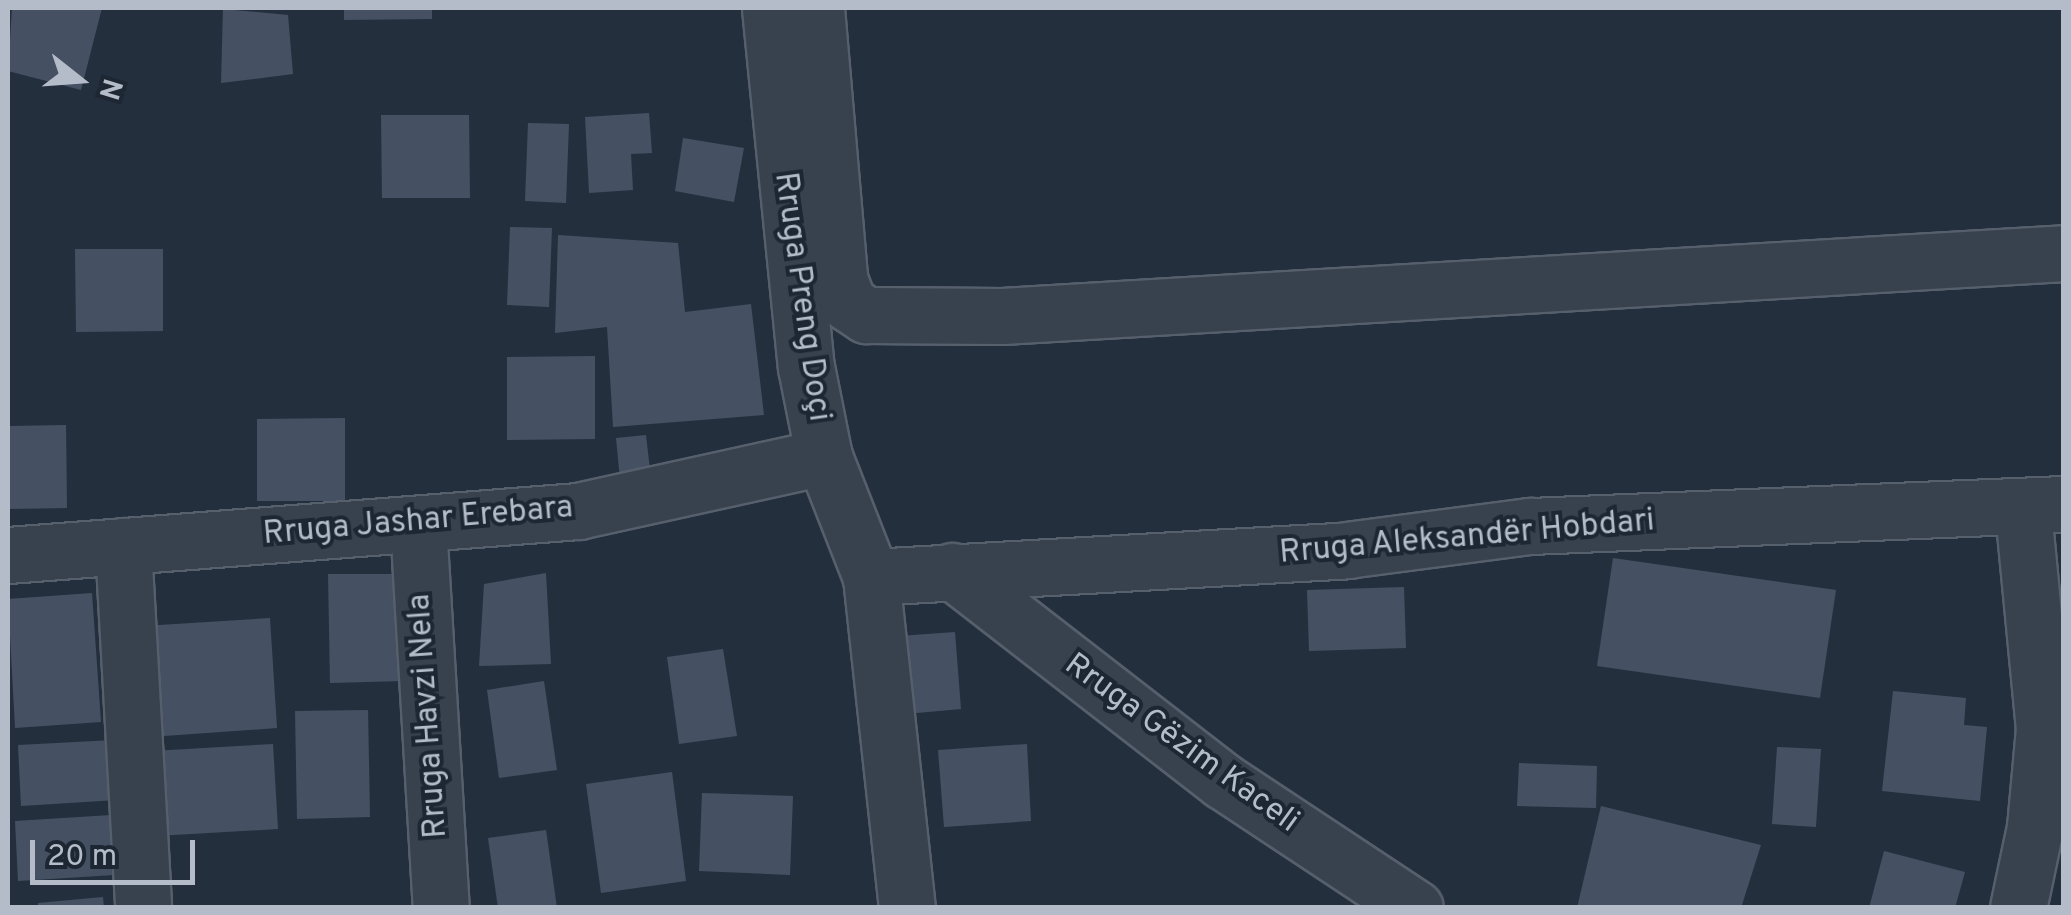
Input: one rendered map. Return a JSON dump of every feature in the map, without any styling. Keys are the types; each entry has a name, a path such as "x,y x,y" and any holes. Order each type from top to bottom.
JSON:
{"street":[{"name":"Rruga Preng Doçi","path":"770,8 797,298 824,457 871,577 907,908"},
{"path":"816,8 838,279 848,303 866,315 1021,315 2064,253"},
{"name":"Rruga Jashar Erebara","path":"8,555 578,511 824,457"},
{"path":"2018,908 2035,827 2044,729 2043,506"},
{"name":"Rruga Aleksandër Hobdari","path":"871,577 1347,550 1530,526 2043,506"},
{"name":"Rruga Havzi Nela","path":"418,524 441,908"},
{"path":"123,546 143,908"},
{"name":"Rruga Gëzim Kaceli","path":"952,572 1223,781 1415,908"}],"building":[{"path":"12,8 102,8 81,90 8,71"},
{"path":"344,8 432,8 432,19 344,20"},
{"path":"223,9 288,15 293,74 221,83"},
{"path":"649,113 652,153 631,154 633,190 589,193 585,117"},
{"path":"381,115 469,115 470,198 382,198"},
{"path":"528,123 569,124 566,203 525,201"},
{"path":"683,138 744,148 734,202 675,191"},
{"path":"510,227 552,228 549,307 507,305"},
{"path":"558,235 678,243 685,312 751,304 764,415 613,427 607,327 555,333"},
{"path":"75,249 163,249 163,331 76,332"},
{"path":"595,356 595,439 507,440 507,357"},
{"path":"345,418 345,501 257,501 257,419"},
{"path":"66,425 67,508 8,509 8,426"},
{"path":"646,435 652,487 621,490 616,438"},
{"path":"1613,558 1836,590 1820,698 1597,666"},
{"path":"546,573 551,664 479,666 484,584"},
{"path":"328,574 400,574 402,681 330,683"},
{"path":"1404,587 1406,648 1309,651 1307,590"},
{"path":"92,593 101,722 15,728 8,599"},
{"path":"270,618 277,728 150,737 143,626"},
{"path":"955,632 961,709 906,714 899,636"},
{"path":"723,649 737,736 679,744 667,657"},
{"path":"544,681 557,770 499,778 487,690"},
{"path":"1893,691 1966,698 1964,725 1987,727 1980,801 1882,791"},
{"path":"368,710 370,817 297,819 295,711"},
{"path":"114,740 117,800 21,806 18,745"},
{"path":"273,744 278,829 156,836 152,751"},
{"path":"1027,744 1031,821 944,827 938,750"},
{"path":"1777,747 1821,749 1816,827 1772,824"},
{"path":"1519,763 1597,766 1596,808 1517,806"},
{"path":"672,772 686,881 601,893 586,784"},
{"path":"702,793 793,796 790,875 699,871"},
{"path":"1601,806 1761,845 1741,908 1577,908"},
{"path":"111,815 114,875 18,881 15,821"},
{"path":"546,830 557,908 498,908 488,838"},
{"path":"1884,851 1965,872 1955,908 1869,908"},
{"path":"103,897 104,908 38,908 38,903"}]}
